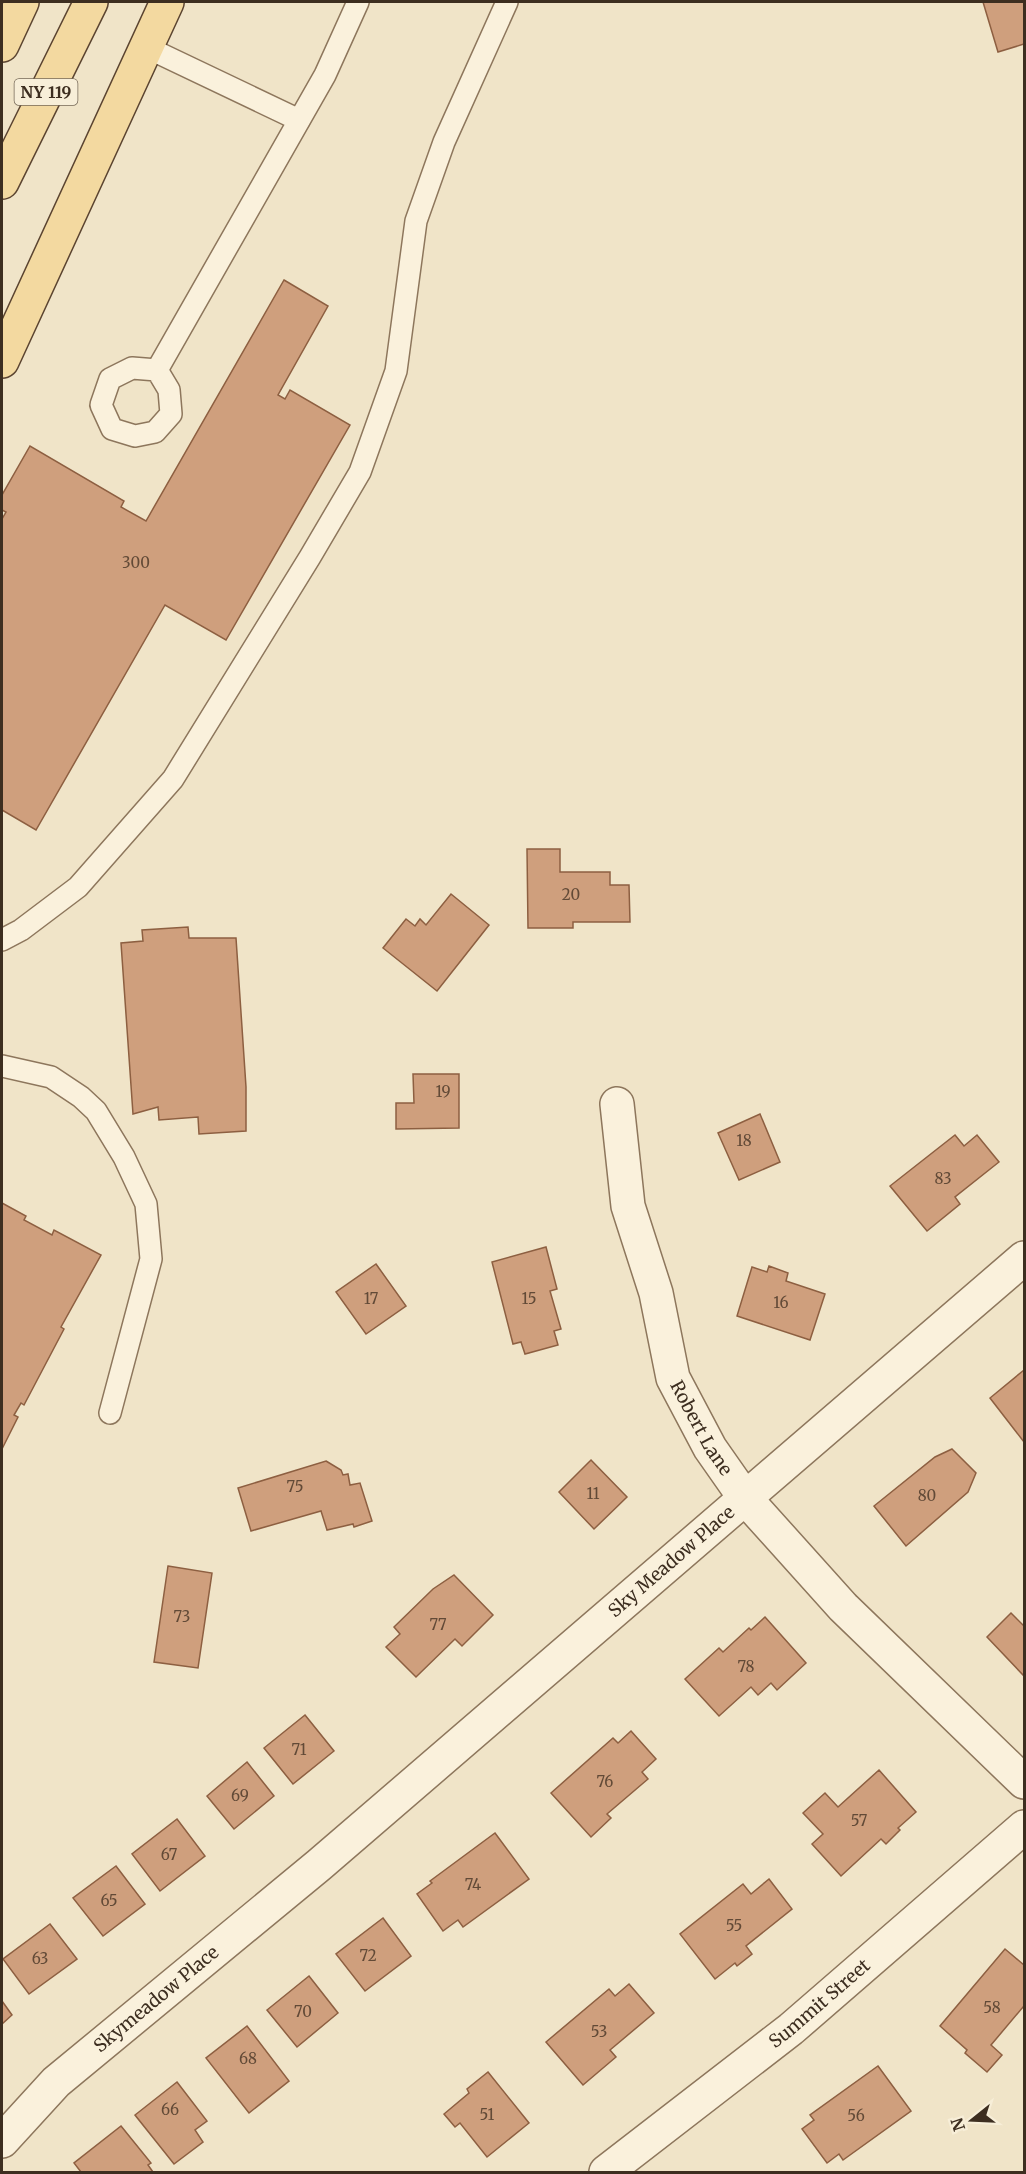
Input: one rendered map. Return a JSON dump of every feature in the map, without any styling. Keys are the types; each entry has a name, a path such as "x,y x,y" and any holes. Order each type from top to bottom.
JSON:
{"main road":[{"path":"2,45 22,2"},
{"name":"NY 119","path":"2,182 91,2"},
{"path":"2,361 166,2"}],"street":[{"name":"Robert Lane","path":"617,1104 628,1206 656,1293 674,1378 710,1448 745,1498 843,1607 1024,1782"},
{"name":"Sky Meadow Place","path":"319,1865 1024,1258"},
{"name":"Summit Street","path":"606,2172 792,2029 1024,1827"},
{"name":"Skymeadow Place","path":"2,2141 56,2082 319,1865"}],"lane":[{"path":"157,370 325,75 358,2"},
{"path":"2,940 21,930 78,886 173,779 360,472 396,371 416,221 444,142 507,2"},
{"path":"146,47 299,120"},
{"path":"2,1066 51,1077 81,1096 96,1111 124,1156 146,1204 151,1259 110,1413"}],"building":[{"path":"983,2 1024,2 1024,44 998,52"},
{"path":"284,280 328,306 278,395 285,399 290,390 350,425 226,640 165,605 36,830 2,810 2,519 6,512 2,510 2,495 30,446 124,501 121,507 146,521"},
{"path":"527,849 560,849 560,872 610,872 610,885 629,885 630,922 573,922 573,928 528,928"},
{"path":"451,894 489,925 437,991 383,948 406,919 415,926 420,919 426,925"},
{"path":"188,927 189,938 236,938 246,1087 246,1131 199,1134 198,1117 159,1120 158,1107 133,1114 121,943 143,941 142,930"},
{"path":"413,1074 459,1074 459,1128 396,1129 396,1103 414,1103"},
{"path":"760,1114 780,1162 739,1180 718,1133"},
{"path":"955,1135 964,1146 977,1135 999,1162 955,1197 960,1204 927,1231 890,1186"},
{"path":"2,1203 26,1216 24,1220 52,1235 54,1230 101,1255 61,1327 64,1329 24,1405 21,1403 14,1415 18,1417 2,1449"},
{"path":"546,1247 557,1289 550,1291 561,1329 554,1331 558,1345 525,1354 521,1342 513,1344 492,1262"},
{"path":"376,1264 406,1306 366,1334 336,1292"},
{"path":"769,1266 788,1273 786,1281 825,1294 810,1340 737,1316 752,1267 767,1272"},
{"path":"1024,1370 1024,1442 990,1398"},
{"path":"952,1449 976,1473 968,1492 906,1546 874,1506 935,1457"},
{"path":"591,1460 627,1497 594,1529 559,1492"},
{"path":"326,1461 341,1470 343,1475 348,1474 350,1485 360,1483 372,1521 354,1527 353,1524 327,1530 321,1511 251,1531 238,1488"},
{"path":"168,1566 212,1573 198,1668 154,1662"},
{"path":"454,1575 493,1615 462,1646 455,1639 416,1677 386,1647 400,1634 394,1627 433,1589"},
{"path":"1011,1613 1024,1626 1024,1676 987,1637"},
{"path":"765,1617 806,1663 777,1690 771,1683 758,1695 751,1687 719,1716 685,1679 719,1648 723,1652"},
{"path":"305,1715 334,1751 293,1784 264,1748"},
{"path":"631,1731 656,1759 642,1772 648,1779 607,1814 611,1818 591,1837 551,1793 613,1738 618,1743"},
{"path":"247,1762 274,1796 234,1829 207,1796"},
{"path":"879,1770 916,1812 898,1828 900,1830 886,1844 881,1839 841,1876 812,1844 823,1834 803,1813 825,1793 838,1807"},
{"path":"177,1819 205,1856 160,1891 132,1854"},
{"path":"495,1833 529,1879 463,1927 458,1920 443,1931 417,1894 432,1883 430,1881"},
{"path":"116,1866 145,1904 103,1936 73,1898"},
{"path":"769,1879 792,1909 746,1946 752,1954 737,1966 735,1963 715,1979 680,1934 743,1884 751,1894"},
{"path":"383,1918 411,1956 365,1991 336,1954"},
{"path":"50,1924 77,1959 29,1994 3,1959"},
{"path":"1005,1949 1024,1965 1024,2009 1023,2007 991,2045 1002,2055 987,2072 965,2053 967,2050 940,2026"},
{"path":"309,1976 338,2013 297,2047 267,2010"},
{"path":"629,1984 654,2013 610,2050 616,2057 583,2085 546,2042 609,1989 615,1996"},
{"path":"2,2001 12,2015 2,2024"},
{"path":"247,2026 289,2081 249,2113 206,2058"},
{"path":"878,2066 911,2111 843,2160 839,2154 827,2163 802,2129 814,2120 810,2115"},
{"path":"488,2072 529,2123 487,2157 460,2123 455,2127 444,2114 469,2093 467,2089"},
{"path":"177,2082 207,2121 195,2130 203,2142 174,2164 135,2115"},
{"path":"121,2126 151,2163 148,2165 153,2172 81,2172 74,2163"}]}
